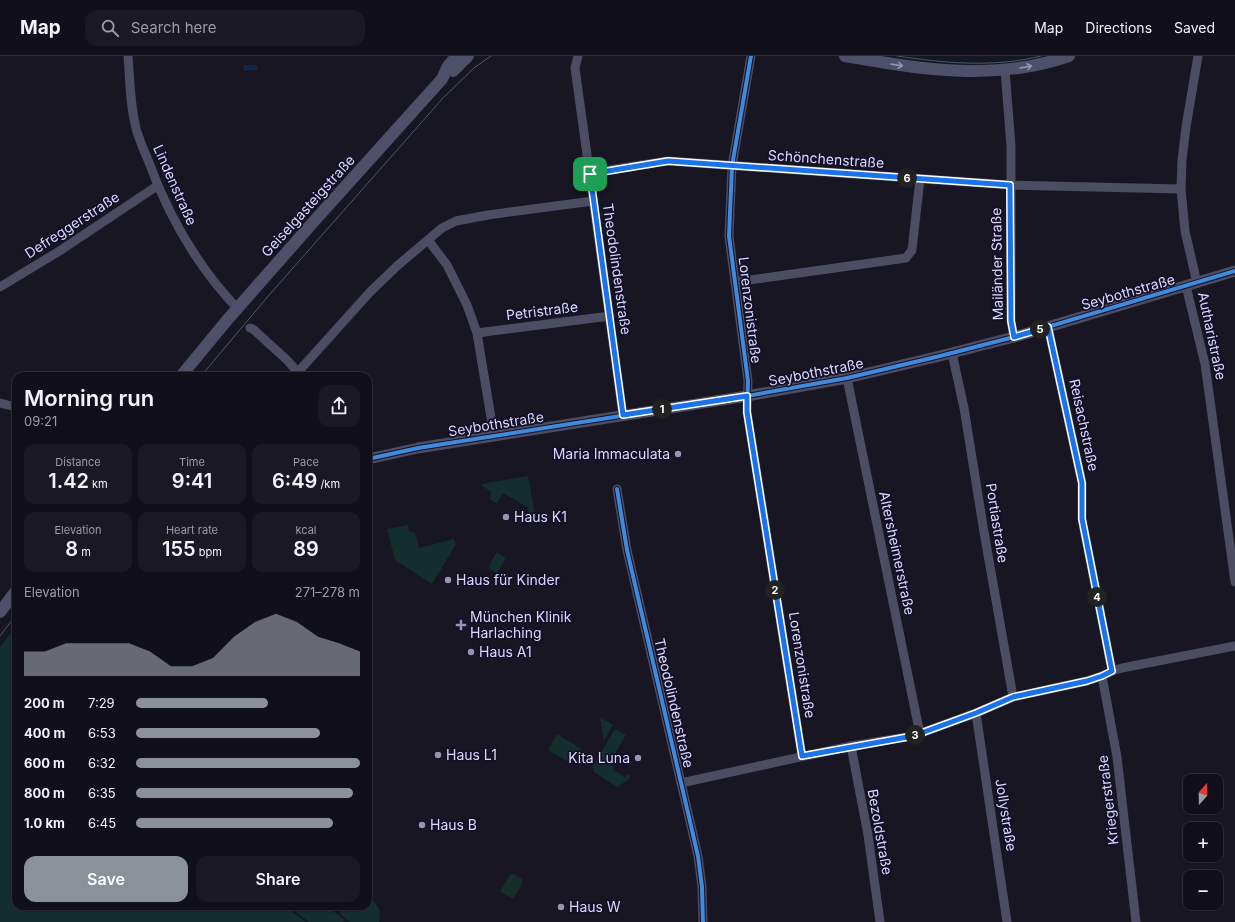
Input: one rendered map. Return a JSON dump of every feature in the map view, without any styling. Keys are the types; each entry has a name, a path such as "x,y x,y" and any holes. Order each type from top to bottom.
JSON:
{"main road":[{"name":"Geiselgasteigstraße","path":"184,372 237,308 442,79 448,66 457,56"},
{"path":"442,79 453,71 468,56"},
{"path":"845,56 896,65 950,71 983,72 1005,70 1048,62 1069,56"},
{"path":"0,612 12,596"}],"street":[{"name":"Lindenstraße","path":"128,56 131,101 137,132 158,186 175,222 190,247 205,269 237,308"},
{"path":"571,56 575,68"},
{"name":"Theodolindenstraße","path":"578,56 575,68 623,415"},
{"name":"Lorenzonistraße","path":"751,56 732,166 729,236 748,381 747,412 802,756"},
{"name":"Autharistraße","path":"1198,56 1185,134 1181,189 1192,284 1206,364 1235,582"},
{"name":"Mailänder Straße","path":"1005,70 1010,146 1011,321 1014,337"},
{"name":"Schönchenstraße","path":"590,174 668,161 1010,185 1181,189"},
{"path":"735,282 906,258 912,250 920,179"},
{"name":"Defreggerstraße","path":"0,287 61,250 158,186"},
{"path":"302,372 370,292 397,266 442,228 456,221 488,215 593,201"},
{"path":"428,240 448,265 467,305 477,333 494,436"},
{"name":"Seybothstraße","path":"372,458 418,448 747,396 848,378 1014,337 1235,271"},
{"name":"Petristraße","path":"477,333 610,316"},
{"name":"Reisachstraße","path":"1048,327 1082,483 1082,519 1112,671"},
{"path":"250,328 253,329 287,360 298,372"},
{"name":"Portiastraße","path":"952,353 967,422 984,532 1013,697"},
{"name":"Altersheimerstraße","path":"848,378 920,734"},
{"path":"0,403 12,406"},
{"name":"Theodolindenstraße","path":"617,489 627,550 699,863 702,888 703,922"},
{"path":"681,783 802,756 920,734 1013,697 1087,681 1112,671 1235,646"},
{"name":"Kriegerstraße","path":"1102,676 1117,757 1136,922"},
{"name":"Jollystraße","path":"976,713 1007,922"},
{"name":"Bezoldstraße","path":"851,746 868,835 880,922"}],"green space":[{"path":"528,476 535,514 526,514 529,508 503,493 497,504 489,498 492,492 480,485 487,483"},
{"path":"408,525 409,531 415,533 419,548 454,539 456,544 432,584 395,560 387,529"},
{"path":"497,552 506,558 497,573 489,569 490,563"},
{"path":"12,631 12,910 290,910 306,922 0,922 0,647"},
{"path":"600,717 613,725 604,741"},
{"path":"615,729 626,735 609,764 615,767 613,770 625,777 627,774 630,776 629,779 617,787 594,772 593,766"},
{"path":"557,734 581,749 572,764 548,750"},
{"path":"514,874 522,879 521,886 513,899 500,891 510,875"},
{"path":"372,901 377,905 380,914 379,922 350,922 340,914 341,910 372,910"},
{"path":"293,910 331,910 345,920 343,922 309,922"}],"water":[{"path":"243,65 257,65 257,70 244,71"}],"tram line":[{"path":"204,372 270,294 443,98 474,68 491,56"},
{"path":"897,56 933,61 969,63 1005,62 1041,56"},
{"path":"0,636 12,620"}],"cycle path":[{"path":"751,56 732,166 729,236 748,381 747,412 802,756"},
{"path":"372,458 418,448 747,396 847,378 1014,337 1235,271"},
{"path":"617,489 627,550 698,856 702,887 703,922"}],"place":[{"name":"Maria Immaculata","path":"678,454"},
{"name":"Haus K1","path":"506,517"},
{"name":"Haus für Kinder","path":"448,580"},
{"name":"München Klinik Harlaching","path":"461,625"},
{"name":"Haus A1","path":"471,652"},
{"name":"Haus L1","path":"438,755"},
{"name":"Kita Luna","path":"638,758"},
{"name":"Haus B","path":"422,825"},
{"name":"Haus W","path":"561,907"}],"route":[{"path":"668,161 1010,185 1011,321 1014,337 1048,327 1082,483 1081,514 1112,671 1087,681 1030,692 1013,697 976,713 913,736 802,756 756,472 747,412 747,396 623,415 590,174 668,161"}]}
